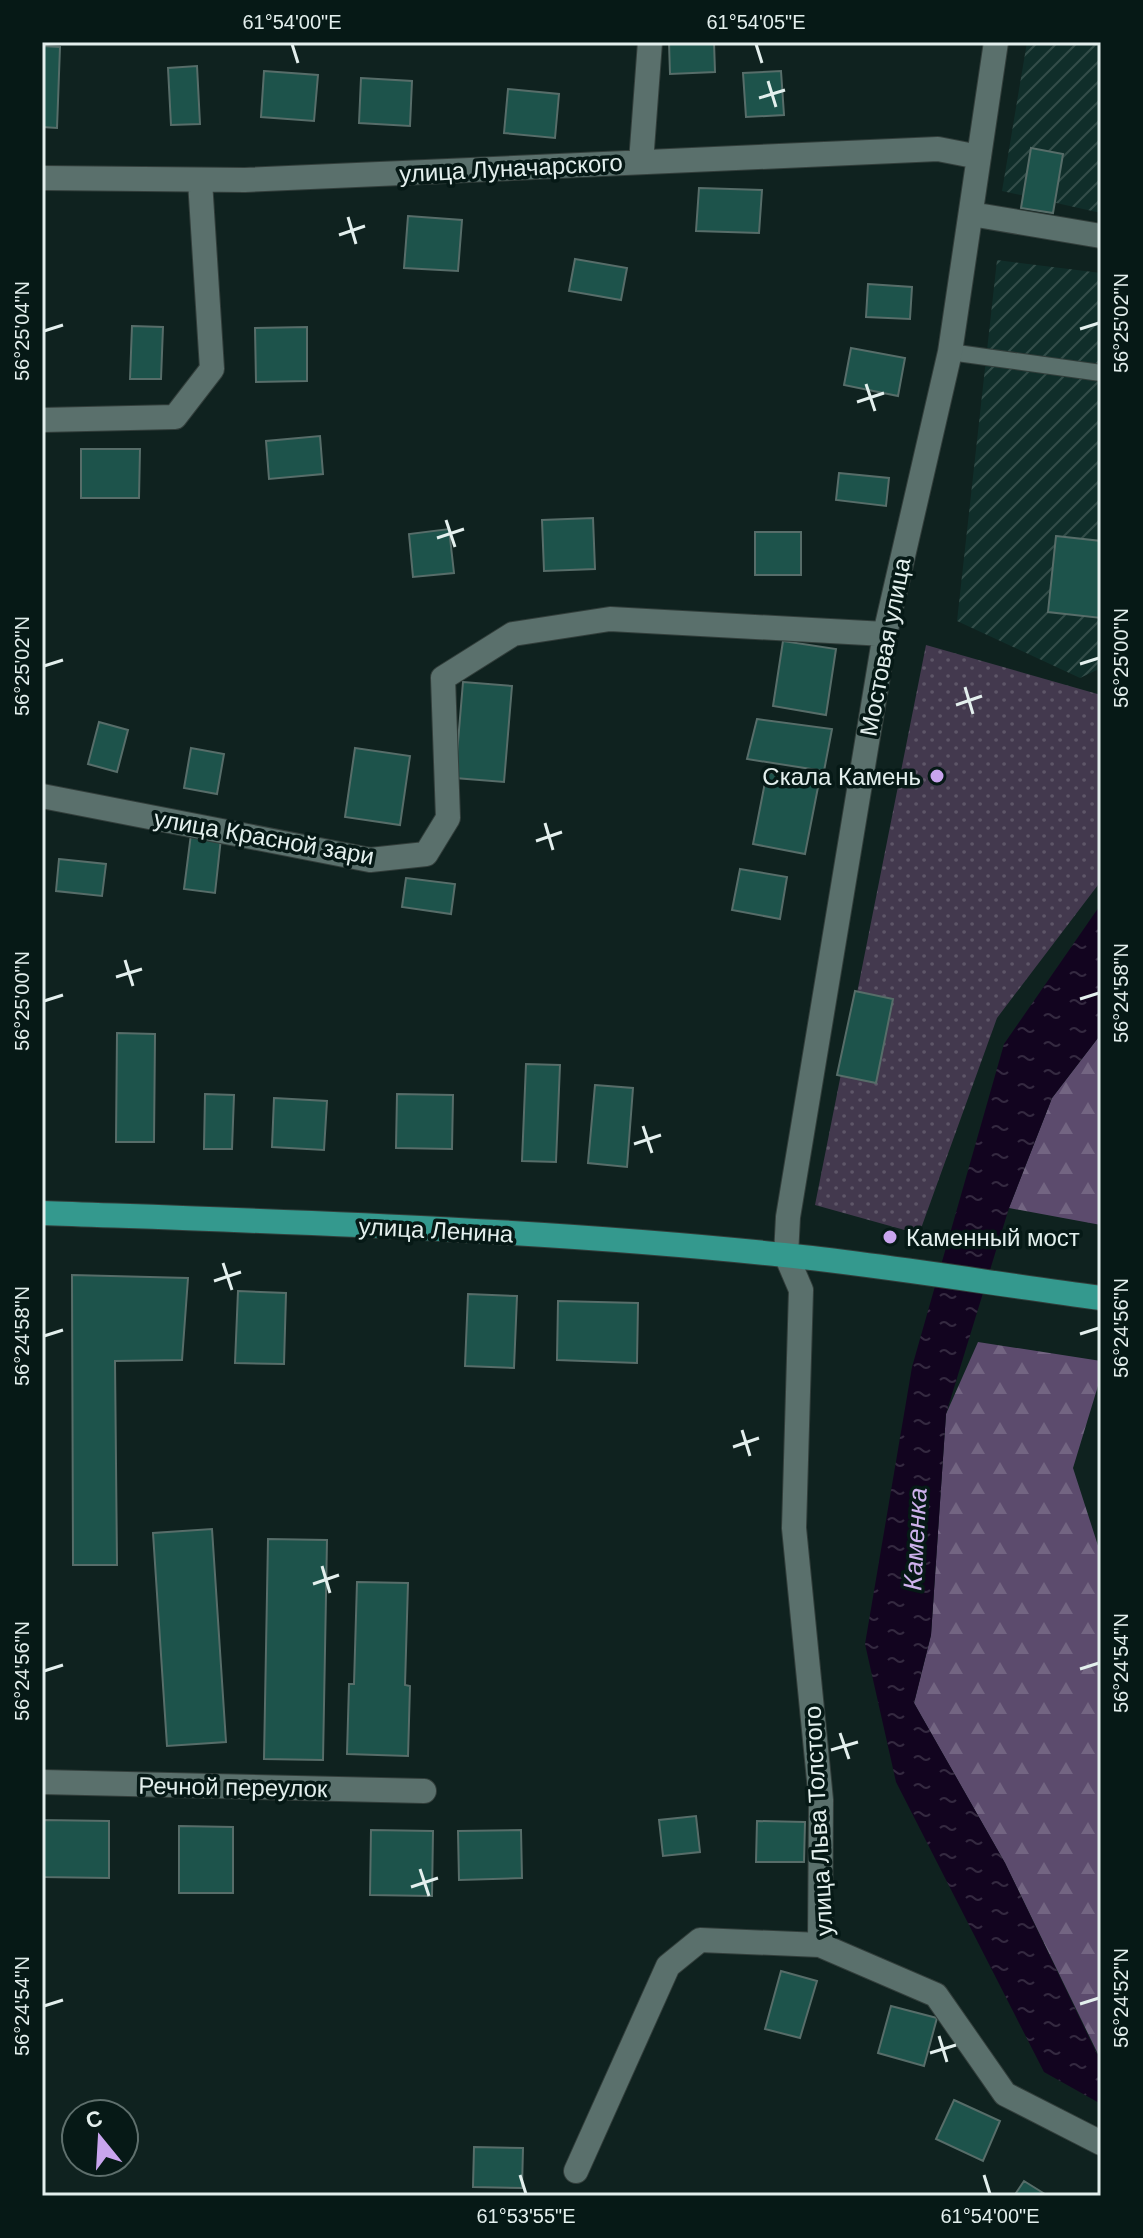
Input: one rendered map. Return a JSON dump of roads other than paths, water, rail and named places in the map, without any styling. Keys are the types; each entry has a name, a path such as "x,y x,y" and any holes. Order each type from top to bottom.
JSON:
{"main road":[{"name":"улица Ленина","path":"42,1213 381,1226 786,1255 1101,1298"}],"street":[{"path":"641,162 650,42"},
{"name":"Мостовая улица","path":"786,1255 790,1201 885,634 950,352 996,42"},
{"name":"улица Луначарского","path":"42,178 200,181 938,149 979,157"},
{"path":"42,420 175,417 212,369 200,181"},
{"path":"971,214 1101,236"},
{"name":"улица Красной зари","path":"42,796 370,860 426,854 448,818 443,678 513,634 610,619 885,634"},
{"name":"улица Льва Толстого","path":"786,1255 801,1290 794,1528 821,1800 820,1945 936,1995 1005,2094 1101,2143"},
{"name":"Речной переулок","path":"42,1782 424,1791"},
{"path":"576,2171 668,1966 700,1940 820,1945"}],"lane":[{"path":"950,352 1101,373"}],"water":[{"name":"Каменка","path":"1101,904 1101,1034 1052,1098 1009,1208 946,1414 931,1635 914,1703 1005,1863 1097,2054 1101,2056 1101,2104 1044,2072 896,1782 865,1644 912,1367 1004,1044"}],"place":[{"name":"Скала Камень","path":"937,776"},
{"name":"Каменный мост","path":"890,1237"}]}
